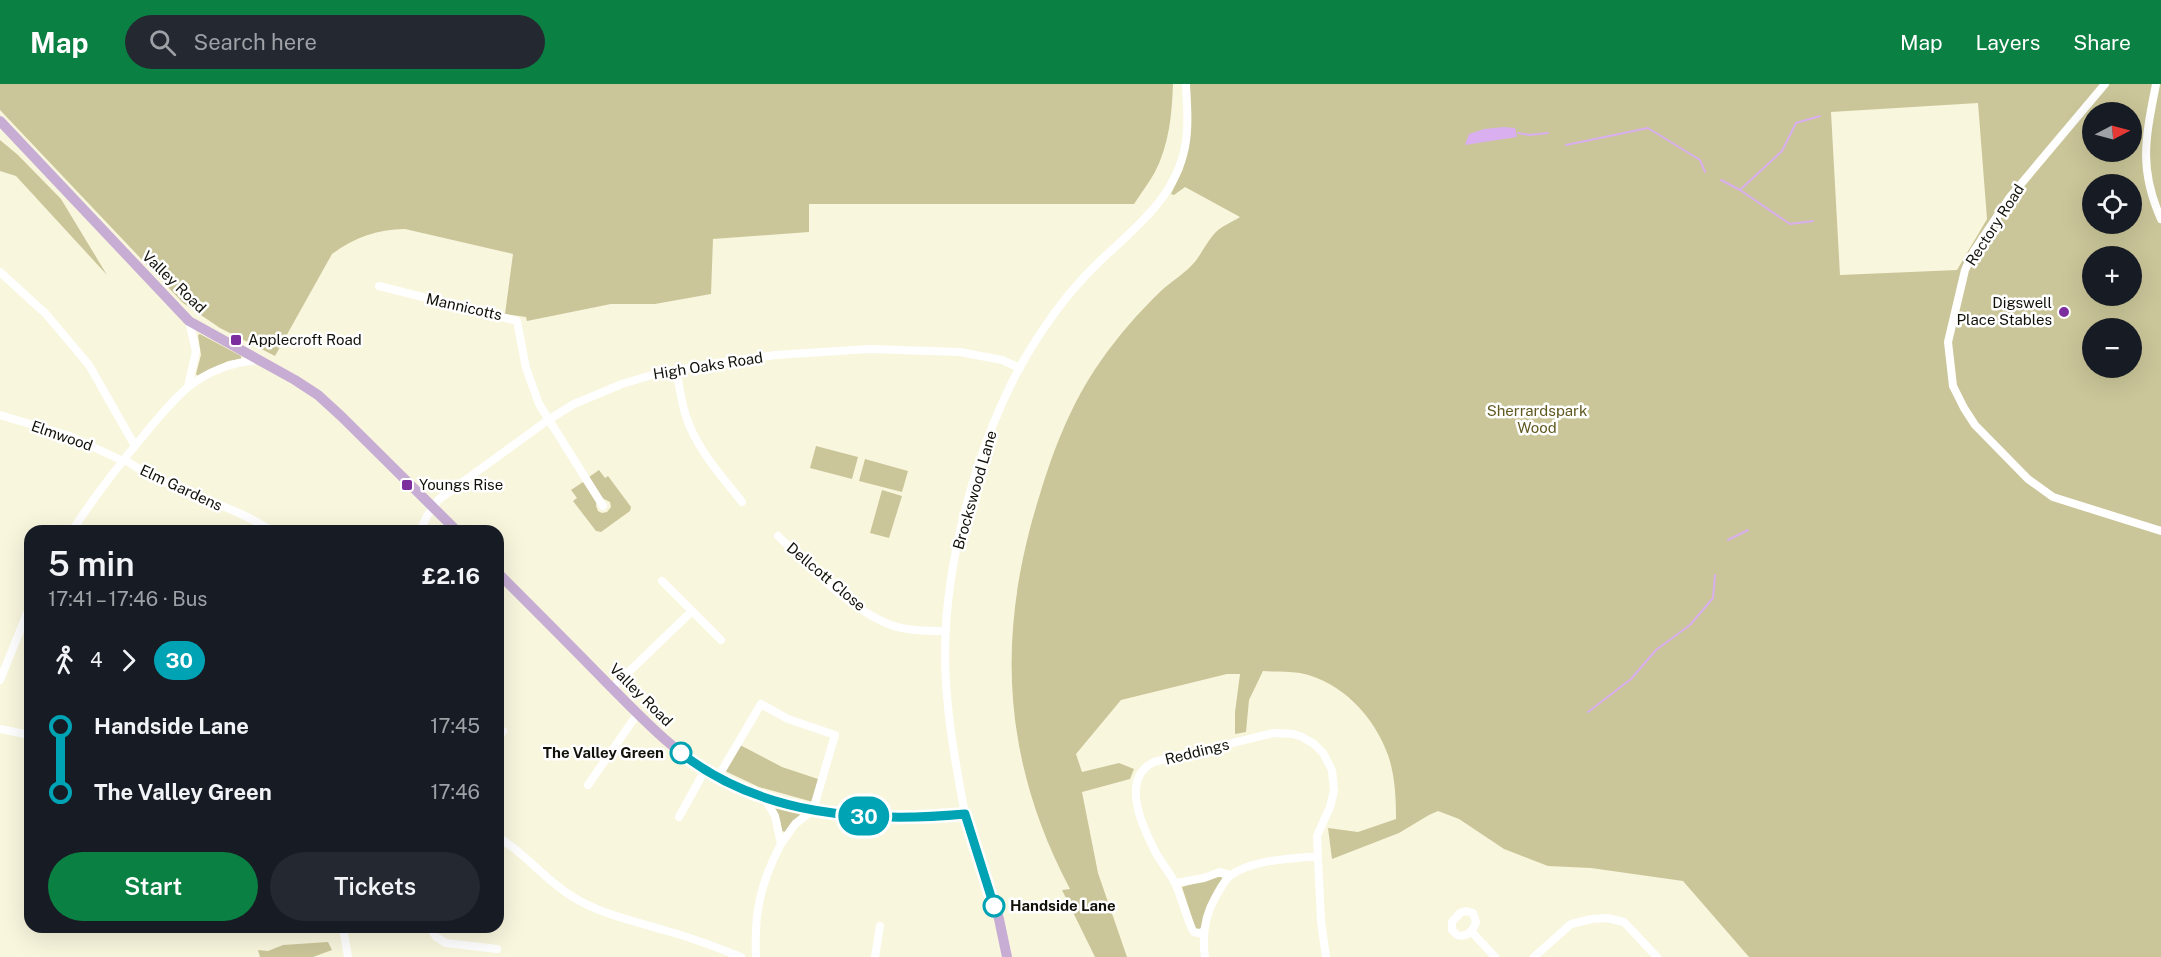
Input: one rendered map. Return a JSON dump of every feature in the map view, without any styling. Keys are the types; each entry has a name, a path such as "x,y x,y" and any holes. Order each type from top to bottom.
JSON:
{"main road":[{"name":"Valley Road","path":"0,121 189,321 318,395 450,525"},
{"name":"Valley Road","path":"504,579 675,748 718,777 764,797 813,810 884,818 965,814"},
{"path":"965,814 999,919 1007,957"}],"street":[{"name":"Brockswood Lane","path":"965,814 948,711 946,631 956,556 966,510 993,427 1020,368 1040,333 1075,287 1146,219 1170,186 1185,148 1188,125 1186,84"},
{"name":"Rectory Road","path":"2105,84 2010,197 1974,251 1965,270 1948,342 1949,353 1953,386 1964,408 1975,425 2028,479 2053,497 2159,530"},
{"path":"2156,84 2148,125 2145,163 2153,200 2161,219"},
{"path":"0,272 46,314 89,365 135,446"},
{"name":"Mannicotts","path":"379,286 517,321 526,368 539,404 548,420"},
{"path":"188,387 196,351 189,321"},
{"name":"High Oaks Road","path":"433,507 456,486 548,420 597,393 676,369 776,355 870,349 960,352 996,358 1020,368"},
{"path":"76,525 160,415 188,387 231,364 259,360"},
{"path":"676,369 684,409 695,437 742,502"},
{"name":"Elmwood","path":"0,415 70,436 124,460"},
{"path":"548,420 603,506"},
{"name":"Elm Gardens","path":"124,460 261,525"},
{"path":"423,525 433,507"},
{"name":"Dellcott Close","path":"778,536 848,599 878,619 905,629 946,631"},
{"path":"662,581 721,640"},
{"path":"612,688 692,611"},
{"path":"0,680 24,621"},
{"path":"718,777 761,704 788,719 835,735 813,810 795,824 781,844 769,868 757,902 756,957"},
{"path":"588,785 638,713"},
{"path":"0,729 24,734"},
{"name":"Reddings","path":"1203,934 1194,932 1192,929 1176,883 1157,855 1143,823 1136,794 1139,775 1154,762 1264,734 1283,732 1302,737 1314,744 1328,761 1332,770 1334,791 1330,807 1317,836 1321,921 1326,957"},
{"path":"679,817 705,770"},
{"path":"764,797 775,816 781,844"},
{"path":"504,841 523,854 555,885 591,906 614,916 702,941 741,957"},
{"path":"1176,883 1204,878 1220,872 1230,875 1268,861 1318,856"},
{"path":"1205,957 1203,934 1212,903 1230,875"},
{"path":"1534,957 1571,924 1607,918 1624,922 1657,957"},
{"path":"875,957 880,926"},
{"path":"1471,932 1495,957"},
{"path":"344,933 348,957"},
{"path":"434,933 446,943 497,949"}],"green space":[{"path":"0,84 1173,84 1171,118 1164,151 1155,172 1134,204 809,204 809,232 713,239 711,294 655,304 611,304 527,321 526,317 505,314 513,254 405,229 385,231 357,239 332,254 275,356 220,328 183,303 0,110"},
{"name":"Sherrardspark Wood","path":"1189,84 2161,84 2161,957 1749,957 1683,881 1591,868 1548,866 1504,849 1459,819 1438,811 1399,833 1332,859 1328,828 1358,832 1396,819 1395,787 1388,755 1365,714 1342,692 1315,677 1300,673 1263,671 1249,700 1246,732 1235,734 1235,712 1240,674 1227,674 1121,700 1076,754 1082,772 1119,763 1134,769 1130,779 1082,792 1098,873 1127,957 1095,957 1062,890 1070,889 1047,840 1030,792 1019,743 1013,694 1012,646 1016,596 1026,546 1045,477 1065,426 1090,377 1129,324 1162,290 1194,263 1217,231 1240,217 1185,187 1174,195 1171,194 1183,169","holes":["1978,103 1987,219 1957,270 1840,275 1831,112"]},
{"path":"0,140 61,199 107,275 16,176 0,171"},
{"path":"198,335 241,356 241,359 228,361 198,376 196,374 201,355"},
{"path":"816,446 858,457 852,479 810,468"},
{"path":"865,459 908,471 902,492 859,481"},
{"path":"599,470 605,478 608,476 631,507 630,511 601,532 596,531 573,501 577,498 571,490 585,483 597,500 598,511 607,512 611,507 610,502 602,498 589,477"},
{"path":"882,490 902,496 889,538 870,533"},
{"path":"740,745 782,767 818,779 813,802 759,787 725,771"},
{"path":"774,808 801,814 785,832 782,831"},
{"path":"1220,876 1223,879 1201,928 1196,930 1182,887"},
{"path":"328,942 332,950 313,957 260,957 258,950 268,951 283,945"}],"shaded area":[{"path":"1515,128 1517,137 1465,145 1469,134 1484,129"}],"waterway":[{"path":"1740,190 1782,151 1796,123 1820,116"},
{"path":"1566,145 1648,128 1700,160 1705,172"},
{"path":"1518,133 1529,135 1548,133"},
{"path":"1721,180 1790,224 1813,221"},
{"path":"1728,540 1748,530"},
{"path":"1588,712 1631,679 1656,650 1690,625 1713,598 1715,575"}],"bus line":[{"name":"30","path":"681,753 705,770 741,789 813,810 884,818 965,814 994,906"}],"place":[{"name":"Digswell Place Stables","path":"2064,312"},
{"name":"Applecroft Road","path":"236,340"},
{"name":"Youngs Rise","path":"407,485"},
{"name":"The Valley Green","path":"681,753"},
{"name":"Handside Lane","path":"994,906"}]}
